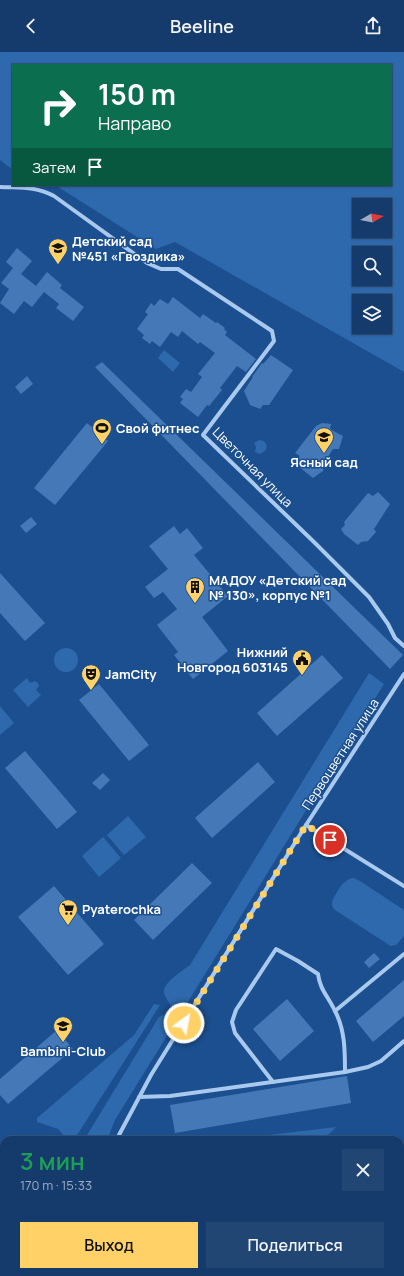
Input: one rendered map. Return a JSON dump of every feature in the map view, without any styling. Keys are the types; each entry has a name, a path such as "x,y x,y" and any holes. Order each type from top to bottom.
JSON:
{"street":[{"name":"Цветочная улица","path":"0,187 33,188 43,190 54,196 147,263 161,269 178,270 272,331 274,341 203,435 369,597 388,624 395,638 404,646"},
{"name":"Первоцветная улица","path":"118,1136 151,1075 306,825 404,674"},
{"path":"306,825 404,886"},
{"path":"273,1082 235,1033 232,1022 236,1010 276,949 318,974 319,984 335,1011 341,1028 344,1044 345,1072"},
{"path":"335,1011 404,954"},
{"path":"139,1097 170,1096 368,1068 381,1061 404,1042"}],"shaded area":[{"path":"0,52 404,52 404,372 175,242 156,249 57,186 392,186 392,64 12,64 12,169 0,160"},
{"path":"164,350 180,363 173,372 158,358"},
{"path":"259,440 264,441 267,446 265,451 260,454 255,452 256,447 254,443"},
{"path":"66,648 71,649 77,655 77,665 71,671 66,672 61,671 55,665 54,660 55,655 61,649"},
{"path":"369,673 384,684 115,1120 109,1136 86,1136 159,1017 165,1014 172,1007 166,998 164,992 165,988 174,977 190,965"},
{"path":"27,678 30,683 35,681 38,683 39,686 36,690 41,695 28,707 13,690"},
{"path":"0,706 14,723 0,735"},
{"path":"128,816 146,837 124,855 107,835"},
{"path":"103,837 121,858 99,877 82,856"},
{"path":"354,878 404,910 404,936 396,945 389,945 333,908 332,901 339,889 344,883"},
{"path":"154,1004 160,1005 77,1136 64,1136 58,1129 37,1122 37,1118 134,1035"},
{"path":"336,1127 327,1136 260,1136"}],"building":[{"path":"17,248 32,261 21,274 36,286 47,272 62,285 60,288 84,307 73,321 56,308 59,304 44,292 32,307 24,301 14,314 0,303 9,289 1,283 13,268 6,262"},
{"path":"173,297 200,318 203,314 216,323 217,322 225,328 224,329 227,332 225,335 256,359 246,372 237,366 220,388 222,390 209,406 207,405 198,417 180,403 183,399 180,397 186,389 191,392 202,377 198,374 215,353 200,342 198,344 182,331 178,337 171,332 160,347 152,341 150,344 142,338 144,335 137,329 148,314 145,312 151,303 154,306 160,299 168,304"},
{"path":"271,355 293,370 269,405 263,405 260,409 250,405 244,391 262,363 263,364"},
{"path":"102,362 403,655 390,669 95,367"},
{"path":"27,376 33,384 21,394 15,387"},
{"path":"87,423 108,441 55,505 34,488"},
{"path":"322,423 331,424 330,429 343,436 339,449 333,449 324,463 323,471 313,478 293,462 300,456 295,453 316,426"},
{"path":"378,492 390,504 374,529 376,532 368,541 361,542 358,545 344,534 341,529 345,525 344,522 368,493 373,496"},
{"path":"31,517 37,524 26,533 20,526"},
{"name":"МАДОУ «Детский сад № 130», корпус №1","path":"174,526 180,534 187,528 203,548 194,555 228,596 202,617 228,651 193,679 174,655 178,652 157,625 177,609 163,592 154,598 145,587 168,569 149,546"},
{"path":"0,573 45,623 25,641 0,613"},
{"path":"322,655 343,678 277,736 257,713"},
{"path":"99,684 149,745 129,761 79,700"},
{"path":"25,751 77,812 57,829 5,768"},
{"path":"258,762 275,782 212,838 195,818"},
{"path":"103,773 110,780 100,790 92,783"},
{"path":"192,863 212,883 153,940 134,920"},
{"path":"54,886 104,944 68,975 18,917"},
{"path":"374,953 380,959 369,968 364,962"},
{"path":"404,980 404,1016 373,1042 356,1021"},
{"path":"287,999 314,1031 280,1061 253,1029"},
{"path":"57,1030 73,1049 8,1104 0,1095 0,1079"},
{"path":"347,1076 351,1103 175,1133 170,1105"}],"place":[{"name":"Детский сад №451 «Гвоздика»","path":"58,265"},
{"name":"Свой фитнес","path":"102,445"},
{"name":"Ясный сад","path":"324,454"},
{"name":"МАДОУ «Детский сад № 130», корпус №1","path":"195,604"},
{"name":"Нижний Новгород 603145","path":"302,676"},
{"name":"JamCity","path":"91,691"},
{"name":"Pyaterochka","path":"68,926"},
{"name":"Bambini-Club","path":"63,1043"}],"route":[{"path":"184,1023 306,825 330,840"}]}
